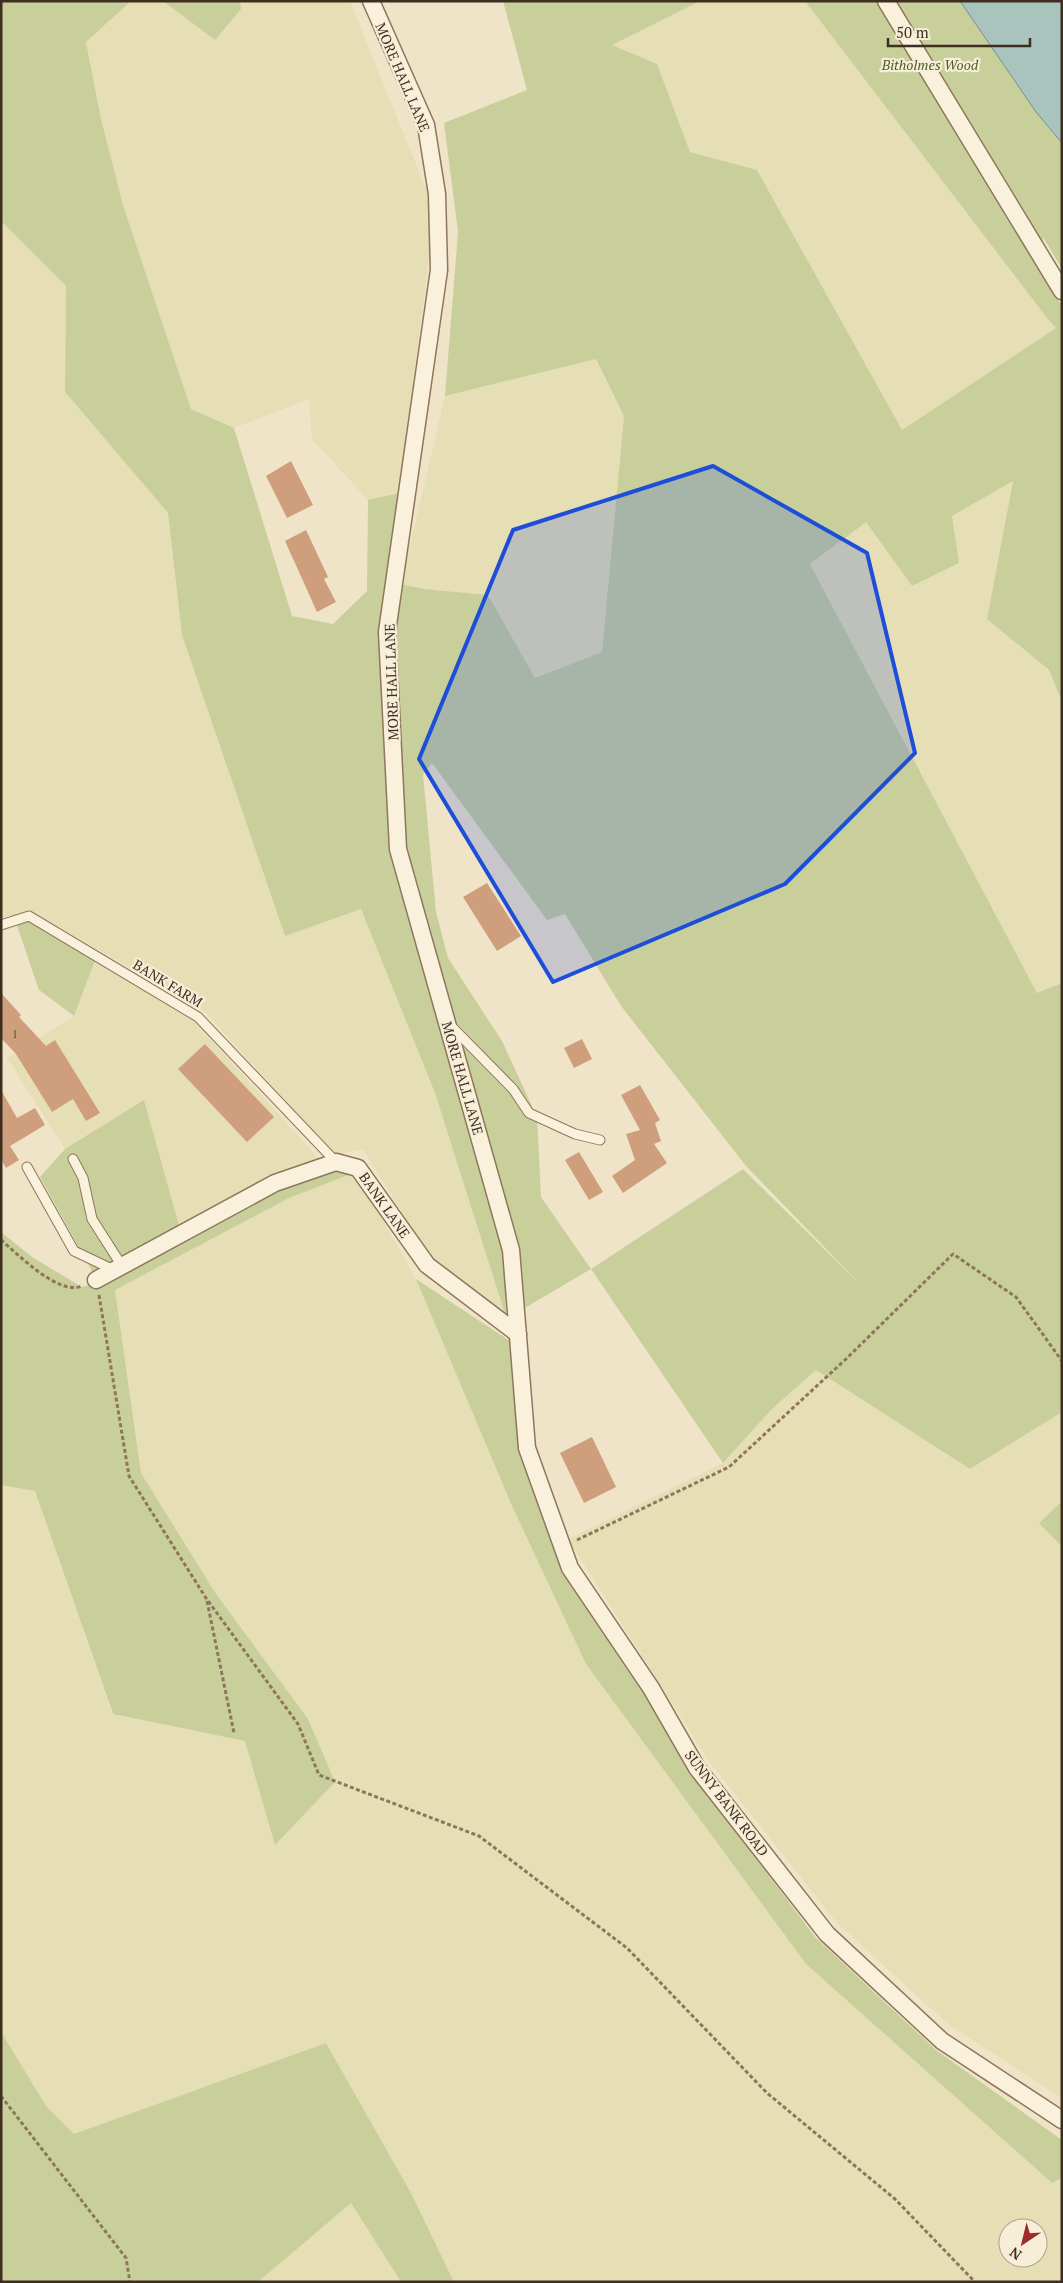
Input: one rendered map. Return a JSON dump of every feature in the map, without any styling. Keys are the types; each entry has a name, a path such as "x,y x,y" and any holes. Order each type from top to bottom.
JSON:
{"street":[{"name":"MORE HALL LANE","path":"371,1 426,125 437,194 439,270 386,632 398,849 511,1250 518,1334"},
{"path":"886,1 1062,291"},
{"path":"96,1280 275,1183 336,1162"},
{"name":"BANK LANE","path":"336,1162 358,1168 427,1265 518,1334"},
{"name":"SUNNY BANK ROAD","path":"518,1334 526,1448 570,1568 651,1688 697,1768 827,1934 942,2041 1062,2120"}],"lane":[{"name":"BANK FARM","path":"1,925 29,916 198,1017 336,1162"},
{"path":"447,1023 513,1089 529,1113 575,1134 600,1140"},
{"path":"73,1159 82,1178 92,1219 118,1268"},
{"path":"27,1167 74,1251 118,1268"}],"path":[{"path":"1,1240 48,1278 68,1288 78,1288 96,1280 129,1476 206,1598 298,1724 319,1776 479,1836 620,1942 767,2093 895,2199 975,2282"},
{"path":"562,1546 729,1466 846,1358 953,1254 1016,1297 1062,1361"},
{"path":"206,1598 234,1733"},
{"path":"1,2096 126,2258 130,2282"}],"highlighted area":[{"path":"713,466 867,553 915,753 785,884 553,982 419,759 513,530"}],"shaded area":[{"path":"131,1 163,1 215,40 241,9 240,1 350,1 435,211 399,493 368,500 312,439 309,399 234,428 191,409 123,205 101,119 86,41"},
{"path":"700,1 805,1 1047,318 1057,328 902,431 757,170 690,152 657,64 611,45"},
{"path":"1,221 66,286 65,392 168,513 182,635 285,936 361,909 435,1093 506,1317 434,1264 363,1149 335,1155 204,1011 31,911 1,918"},
{"path":"596,359 624,416 602,652 535,678 488,595 424,589 401,584 445,396"},
{"path":"1013,480 987,619 1049,670 1062,702 1062,983 1037,993 810,564 866,521 912,586 952,516"},
{"path":"96,958 196,1023 320,1160 180,1229 144,1101 65,1149 7,1058 74,1016"},
{"path":"356,1172 416,1279 512,1506 586,1664 806,1964 1052,2183 1062,2178 1062,2282 454,2282 411,2193 326,2043 74,2134 46,2106 1,2032 1,1485 35,1491 112,1714 246,1741 275,1845 216,1594 141,1473 115,1290 289,1198"},
{"path":"816,1370 970,1469 1062,1412 1062,1501 1039,1523 1062,1547 1062,2098 949,2025 837,1923 708,1760 568,1539 723,1463 772,1409"},
{"path":"351,2203 401,2282 258,2282"}],"green space":[{"path":"1,1 131,1 86,42 101,119 123,205 191,409 234,428 292,616 333,624 367,591 368,500 399,493 381,627 391,851 504,1255 506,1317 435,1093 361,909 285,936 182,635 168,513 65,392 66,286 1,221"},
{"path":"163,1 240,1 241,9 215,40"},
{"name":"Bitholmes Wood","path":"503,1 700,1 612,45 657,64 690,152 757,170 902,430 1056,328 805,1 960,1 1036,112 1062,143 1062,269 1043,237 1044,276 1062,306 1062,702 1049,670 987,619 1013,481 952,516 959,563 912,586 866,522 810,564 1037,993 1062,983 1062,1412 970,1469 816,1370 772,1409 723,1463 591,1269 523,1309 403,847 392,633 401,584 424,589 488,595 535,678 602,652 624,416 596,359 445,396 458,232 444,123 527,90","holes":["432,763 547,920 565,914 621,1006 746,1166 862,1286 743,1169 591,1269 541,1197 537,1117 502,1041 448,958 436,912 423,774"]},
{"path":"13,914 96,958 74,1016 39,990"},
{"path":"144,1100 180,1229 94,1275 40,1177 65,1149"},
{"path":"334,1167 356,1172 289,1198 115,1290 141,1473 216,1594 308,1719 335,1782 275,1845 245,1741 113,1714 35,1491 1,1485 1,1232 32,1257 82,1287 99,1282 276,1187"},
{"path":"416,1279 510,1341 520,1452 570,1568 690,1772 816,1938 936,2050 1062,2140 1062,2178 1052,2183 806,1964 586,1664 512,1506"},
{"path":"1062,1501 1062,1547 1039,1523"},
{"path":"1,2032 46,2106 74,2134 326,2043 411,2193 454,2282 401,2282 351,2203 258,2282 1,2282"}],"water":[{"path":"960,1 1062,1 1062,143 1036,112"}],"building":[{"path":"291,461 313,505 287,518 266,476"},
{"path":"306,530 328,577 324,579 336,602 317,612 285,541"},
{"path":"487,883 521,936 497,951 463,897"},
{"path":"1,993 21,1015 19,1017 46,1046 55,1040 100,1113 86,1121 73,1099 52,1112 16,1054 1,1038"},
{"path":"582,1039 592,1059 574,1068 564,1048"},
{"path":"205,1044 274,1117 247,1142 178,1069"},
{"path":"640,1085 660,1120 655,1123 661,1141 654,1144 667,1163 623,1193 612,1176 635,1160 626,1134 640,1130 621,1095"},
{"path":"1,1090 17,1118 35,1108 45,1125 10,1146 19,1160 6,1168 1,1159"},
{"path":"579,1152 603,1192 589,1200 565,1160"},
{"path":"592,1437 616,1487 584,1503 560,1453"}]}
